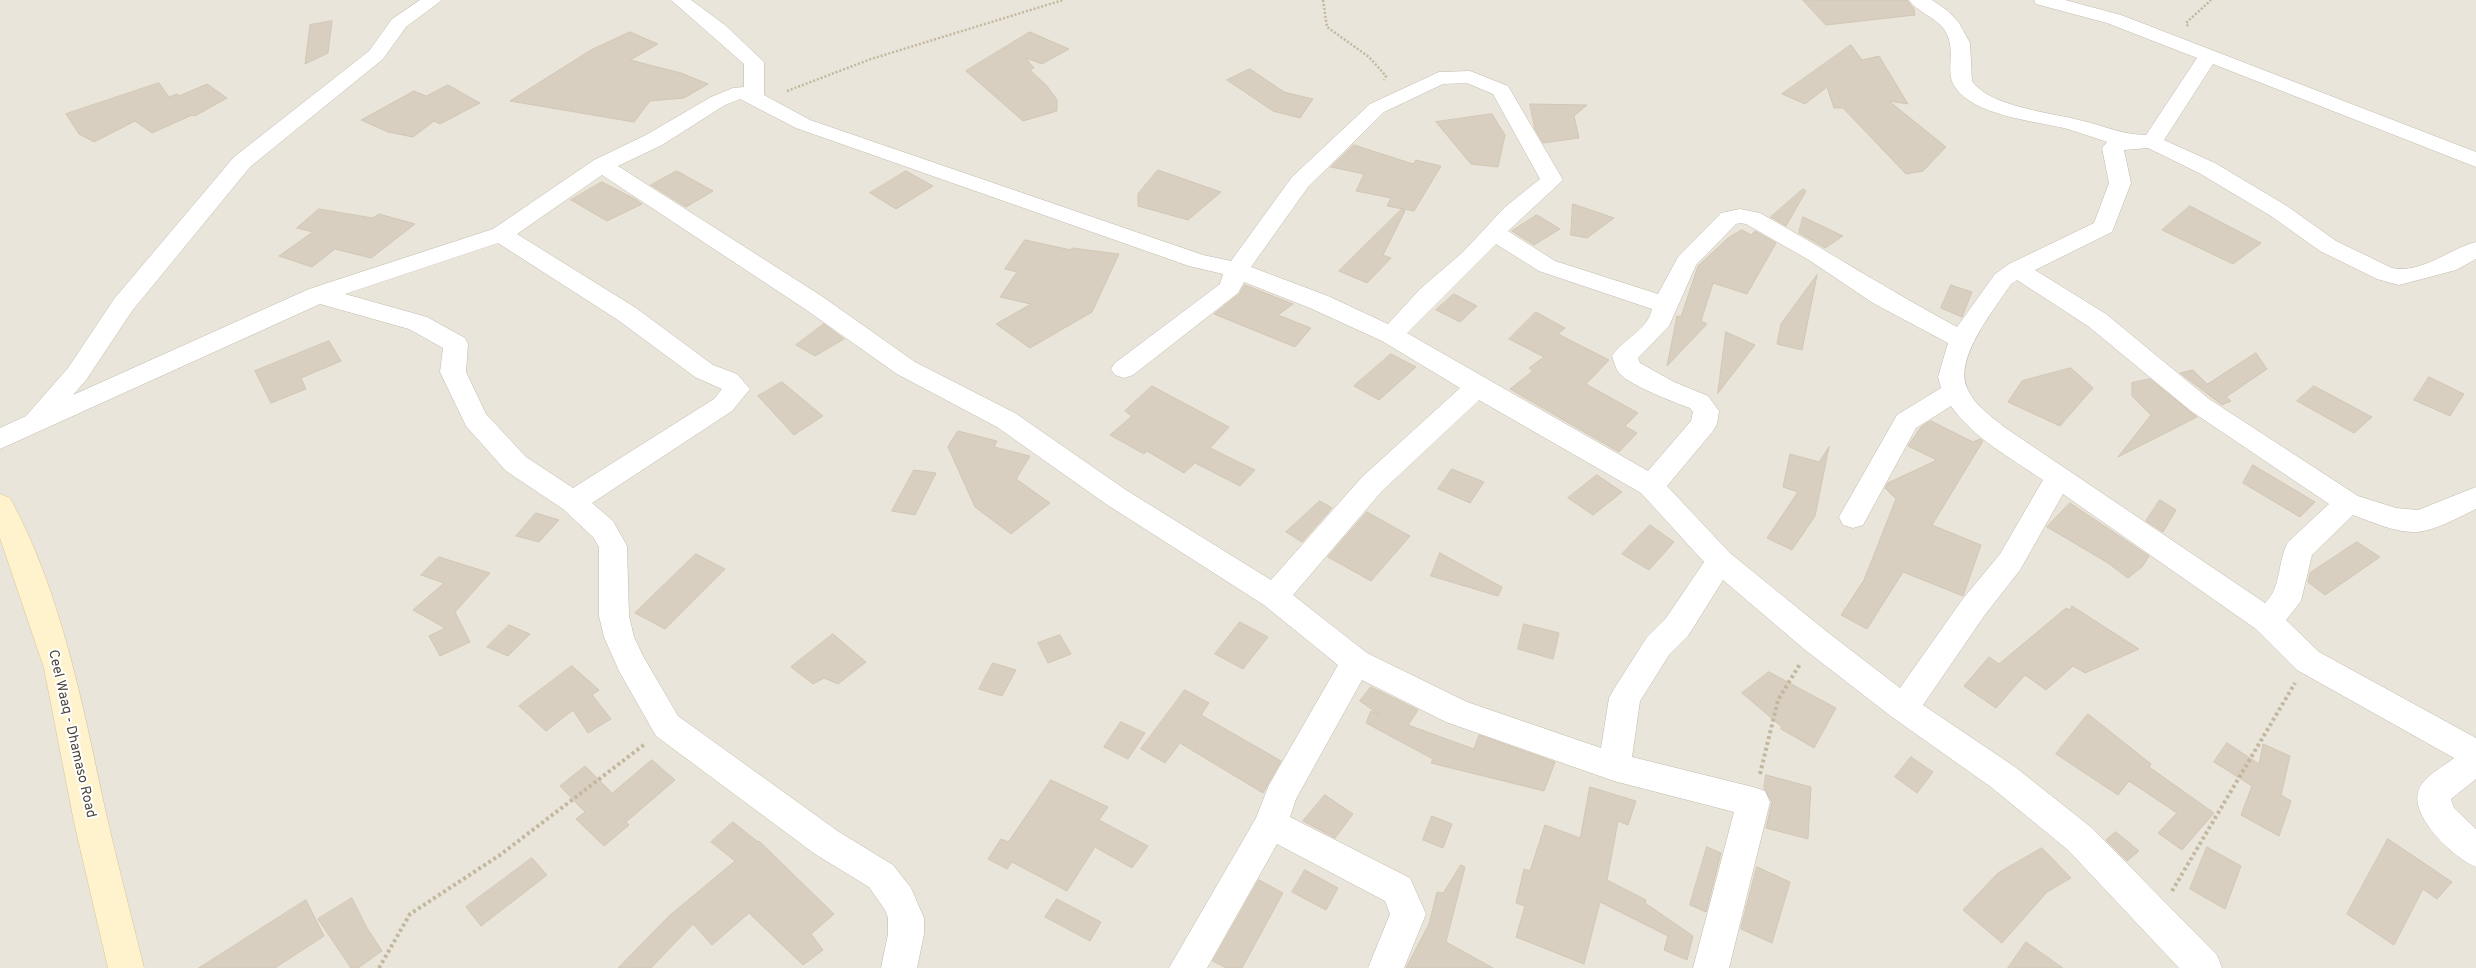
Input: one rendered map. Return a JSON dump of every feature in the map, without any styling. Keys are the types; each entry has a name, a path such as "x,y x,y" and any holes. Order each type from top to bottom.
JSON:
{"main road":[{"name":"Ceel Waaq - Dhamaso Road","path":"0,505 23,558 58,668 91,822 126,968"}],"street":[{"path":"30,426 77,374 123,305 242,162 376,55 399,23 432,0"},
{"path":"680,0 718,29 754,62 758,100"},
{"path":"1918,0 1947,19 1954,29 1962,53 1960,76 1967,90 2003,107 2140,143 2207,168 2279,211 2328,246 2385,274 2399,277 2448,265 2476,249"},
{"path":"2043,0 2114,19 2476,160"},
{"path":"2210,55 2140,143 2115,146 2113,148 2120,183 2104,227 2092,236 2017,269 2003,279 1961,340 1951,376 1956,391 1970,413 1995,434 2267,620 2308,661 2476,754"},
{"path":"1124,369 1230,288 1237,270 1300,182 1377,108 1439,78 1470,77 1500,90 1552,180 1512,212 1471,257 1429,295 1391,335"},
{"path":"0,439 318,295 501,234 602,165 654,140 731,95 740,92 803,124 1197,262 1237,270 1319,302 1391,335 1477,388 1651,486 1720,561 1815,640 1903,708 2003,777 2080,839 2204,968"},
{"path":"602,165 814,302 906,368 1006,420 1116,497 1274,597 1356,662 1457,712 1614,767 1753,802 1711,968"},
{"path":"1651,486 1704,424 1706,411 1699,402 1665,388 1629,368 1624,356 1660,322 1665,315 1665,305 1686,262 1729,218 1744,216 1752,218 1817,254 1882,297 1961,340"},
{"path":"1493,232 1547,266 1665,305"},
{"path":"501,234 627,314 704,371 728,380 737,389 723,405 573,502"},
{"path":"2017,269 2097,320 2200,405 2348,503 2395,519 2418,521 2440,514 2476,497"},
{"path":"318,295 418,323 456,344 453,372 475,420 516,464 573,502 603,529 613,546 615,566 614,616 619,637 630,662 668,726 827,843 881,876 899,900 906,918 906,934 899,968"},
{"path":"1274,597 1372,484 1477,388"},
{"path":"1853,517 1906,422 1956,391"},
{"path":"1903,708 1973,608 2010,562 2059,477"},
{"path":"2267,620 2286,601 2294,574 2298,550 2348,503"},
{"path":"1614,767 1626,698 1658,646 1677,626 1720,561"},
{"path":"1187,968 1271,824 1281,795 1356,662"},
{"path":"2476,760 2434,793 2434,804 2438,814 2448,826 2476,851"},
{"path":"1271,824 1398,890 1408,914 1386,968"}],"path":[{"path":"758,100 871,59 1063,0"},
{"path":"1323,0 1327,28 1369,57 1386,76 1378,95 1377,108"},
{"path":"2210,55 2186,23 2211,0"},
{"path":"1753,802 1778,700 1815,640"},
{"path":"2156,917 2308,661"},
{"path":"379,968 410,914 500,855 668,726"}],"shaded area":[{"path":"0,0 2476,0 2476,968 0,968"}],"building":[{"path":"1803,0 1907,0 1914,9 1915,15 1826,25"},
{"path":"332,21 328,53 305,64 310,25"},
{"path":"630,32 658,44 630,60 681,73 708,84 684,98 650,101 634,122 510,101 591,50"},
{"path":"1030,32 1069,49 1042,64 1026,58 1034,68 1030,70 1047,86 1057,100 1057,111 1023,121 966,71"},
{"path":"1851,45 1862,60 1879,56 1908,104 1889,101 1946,147 1923,171 1906,174 1843,108 1834,108 1827,87 1805,104 1782,94"},
{"path":"1250,69 1284,92 1313,99 1300,118 1273,111 1227,80"},
{"path":"159,83 169,97 177,94 179,96 207,84 227,98 195,116 192,115 152,133 135,121 94,142 79,134 66,114"},
{"path":"448,85 480,103 440,124 434,121 413,137 388,132 361,120 414,91 426,96"},
{"path":"1530,104 1587,105 1574,116 1579,138 1543,143 1535,129"},
{"path":"1492,114 1505,135 1498,167 1471,164 1436,122"},
{"path":"1354,145 1413,164 1416,160 1441,166 1414,211 1387,206 1391,198 1356,191 1364,174 1331,167"},
{"path":"1158,170 1221,192 1188,220 1138,206 1138,194"},
{"path":"677,171 713,191 686,207 651,185"},
{"path":"906,171 933,186 896,209 870,193"},
{"path":"602,182 642,204 607,221 571,200"},
{"path":"1803,189 1806,191 1786,226 1771,217"},
{"path":"1573,204 1614,218 1587,238 1571,235"},
{"path":"2190,206 2261,243 2233,264 2162,230"},
{"path":"319,209 373,218 379,214 415,224 371,258 335,249 312,267 279,256 313,232 297,228"},
{"path":"1402,209 1405,211 1383,255 1391,258 1367,283 1339,271"},
{"path":"1537,215 1560,229 1534,245 1512,231"},
{"path":"1803,217 1843,236 1825,248 1799,233"},
{"path":"1742,230 1751,235 1755,231 1776,243 1747,294 1713,283 1701,321 1707,324 1667,366 1677,316 1681,317 1698,266 1728,238"},
{"path":"1025,240 1071,250 1072,248 1119,254 1092,312 1030,348 996,324 1031,304 1000,297 1017,272 1005,269"},
{"path":"1817,275 1802,350 1777,344 1781,324"},
{"path":"1245,285 1293,304 1278,315 1311,328 1295,347 1214,314 1239,294"},
{"path":"1951,285 1972,292 1962,317 1941,308"},
{"path":"1454,294 1477,306 1460,322 1436,310"},
{"path":"1536,312 1565,328 1558,334 1609,360 1586,384 1638,413 1625,426 1637,433 1619,452 1510,389 1533,371 1529,368 1544,357 1509,339"},
{"path":"824,324 844,339 815,356 796,345"},
{"path":"1726,332 1755,345 1718,393"},
{"path":"329,341 341,361 301,378 306,389 271,403 255,371"},
{"path":"2256,353 2267,369 2226,397 2231,401 2222,405 2180,373 2193,370 2207,384"},
{"path":"1391,354 1416,367 1379,400 1354,386"},
{"path":"2071,368 2093,388 2060,426 2008,402 2022,381"},
{"path":"2429,377 2464,394 2450,416 2414,400"},
{"path":"2150,379 2197,417 2118,457 2151,415 2132,396 2132,383"},
{"path":"782,382 823,416 794,435 758,396"},
{"path":"1152,386 1229,427 1210,448 1255,470 1240,486 1195,463 1184,473 1147,451 1144,454 1110,435 1132,416 1125,411"},
{"path":"2314,386 2372,417 2354,433 2297,401"},
{"path":"1931,421 1973,442 1980,439 1983,441 1932,525 1981,545 1963,596 1903,572 1867,629 1841,615 1864,580 1896,499 1885,488 1888,483 1937,460 1908,446 1921,427"},
{"path":"958,431 997,441 994,447 1030,456 1016,479 1050,503 1011,534 975,507 948,447"},
{"path":"1829,447 1815,516 1792,550 1767,538 1798,492 1783,487 1790,454 1819,462"},
{"path":"2253,465 2315,502 2300,517 2243,483"},
{"path":"1452,469 1484,482 1470,503 1438,489"},
{"path":"914,470 936,473 915,515 892,511"},
{"path":"1597,475 1622,492 1593,515 1568,498"},
{"path":"2160,500 2176,510 2163,532 2146,521"},
{"path":"1320,501 1332,508 1302,542 1286,532"},
{"path":"2070,503 2149,556 2142,567 2128,578 2108,563 2047,527"},
{"path":"1367,512 1410,536 1371,581 1328,557"},
{"path":"536,513 559,520 539,542 516,536"},
{"path":"1650,525 1674,542 1649,570 1622,554"},
{"path":"2357,542 2380,557 2325,595 2308,582 2310,573"},
{"path":"1440,553 1502,587 1498,596 1431,576"},
{"path":"696,554 725,569 665,629 635,613"},
{"path":"439,557 490,573 455,612 470,642 440,656 429,636 445,628 413,610 444,583 421,575"},
{"path":"2072,606 2139,649 2085,673 2073,666 2046,690 2025,675 1996,708 1964,686 1989,657 1999,664 2066,608 2070,610"},
{"path":"1240,622 1268,637 1243,669 1215,654"},
{"path":"1524,624 1559,633 1553,659 1518,649"},
{"path":"509,625 530,634 508,656 487,647"},
{"path":"833,634 866,662 838,684 824,678 813,684 791,667"},
{"path":"1060,635 1071,654 1048,663 1038,643"},
{"path":"993,663 1016,670 1002,696 979,689"},
{"path":"572,666 599,690 592,695 611,719 588,733 573,710 546,731 519,706"},
{"path":"1769,672 1836,708 1814,748 1781,729 1782,727 1742,693"},
{"path":"1371,687 1418,710 1408,725 1474,749 1479,735 1555,762 1544,791 1431,763 1433,759 1366,723 1371,711 1380,715 1360,701"},
{"path":"1185,690 1209,703 1201,715 1281,761 1263,793 1180,743 1165,763 1141,749"},
{"path":"2088,714 2151,764 2149,767 2214,813 2182,850 2158,833 2177,813 2129,781 2118,795 2056,754"},
{"path":"1121,722 1145,733 1128,759 1104,747"},
{"path":"2227,743 2259,764 2263,744 2290,756 2281,795 2291,801 2279,836 2241,815 2252,786 2214,762"},
{"path":"1911,757 1933,772 1917,793 1895,777"},
{"path":"652,760 675,780 626,822 629,825 604,846 576,819 585,812 560,786 585,766 612,793"},
{"path":"1766,775 1811,787 1808,839 1766,828 1772,802 1764,789"},
{"path":"1051,780 1108,807 1099,820 1148,846 1132,868 1095,847 1067,891 1012,862 1007,869 988,859 1001,839 1008,842"},
{"path":"1590,787 1636,801 1628,825 1618,821 1607,880 1646,900 1645,903 1693,936 1687,960 1664,950 1668,936 1600,902 1584,964 1516,937 1525,906 1516,903 1524,869 1530,871 1545,825 1580,838"},
{"path":"1325,795 1353,814 1335,838 1303,821"},
{"path":"1432,816 1452,824 1443,848 1423,840"},
{"path":"733,822 759,841 834,914 811,934 823,950 803,965 749,913 712,945 693,924 651,968 618,968 669,916 735,861 711,842"},
{"path":"2116,832 2139,851 2127,861 2106,840"},
{"path":"2388,839 2452,882 2437,899 2423,889 2394,945 2347,914"},
{"path":"1707,847 1721,853 1706,912 1690,905"},
{"path":"2207,847 2241,866 2225,909 2190,889"},
{"path":"2042,848 2071,878 2047,892 2002,943 1963,910 1998,873"},
{"path":"532,858 547,875 481,926 466,907"},
{"path":"1461,865 1465,867 1446,942 1493,968 1406,968 1429,924 1437,892 1443,893"},
{"path":"1757,867 1790,882 1772,943 1741,929"},
{"path":"1305,870 1338,888 1326,910 1292,892"},
{"path":"1259,880 1283,893 1242,968 1226,968 1213,961"},
{"path":"352,898 367,928 382,951 358,968 351,968 318,919"},
{"path":"1057,899 1101,922 1090,941 1045,917"},
{"path":"306,900 324,936 275,968 199,968"},
{"path":"2026,942 2063,968 2008,968"}]}
